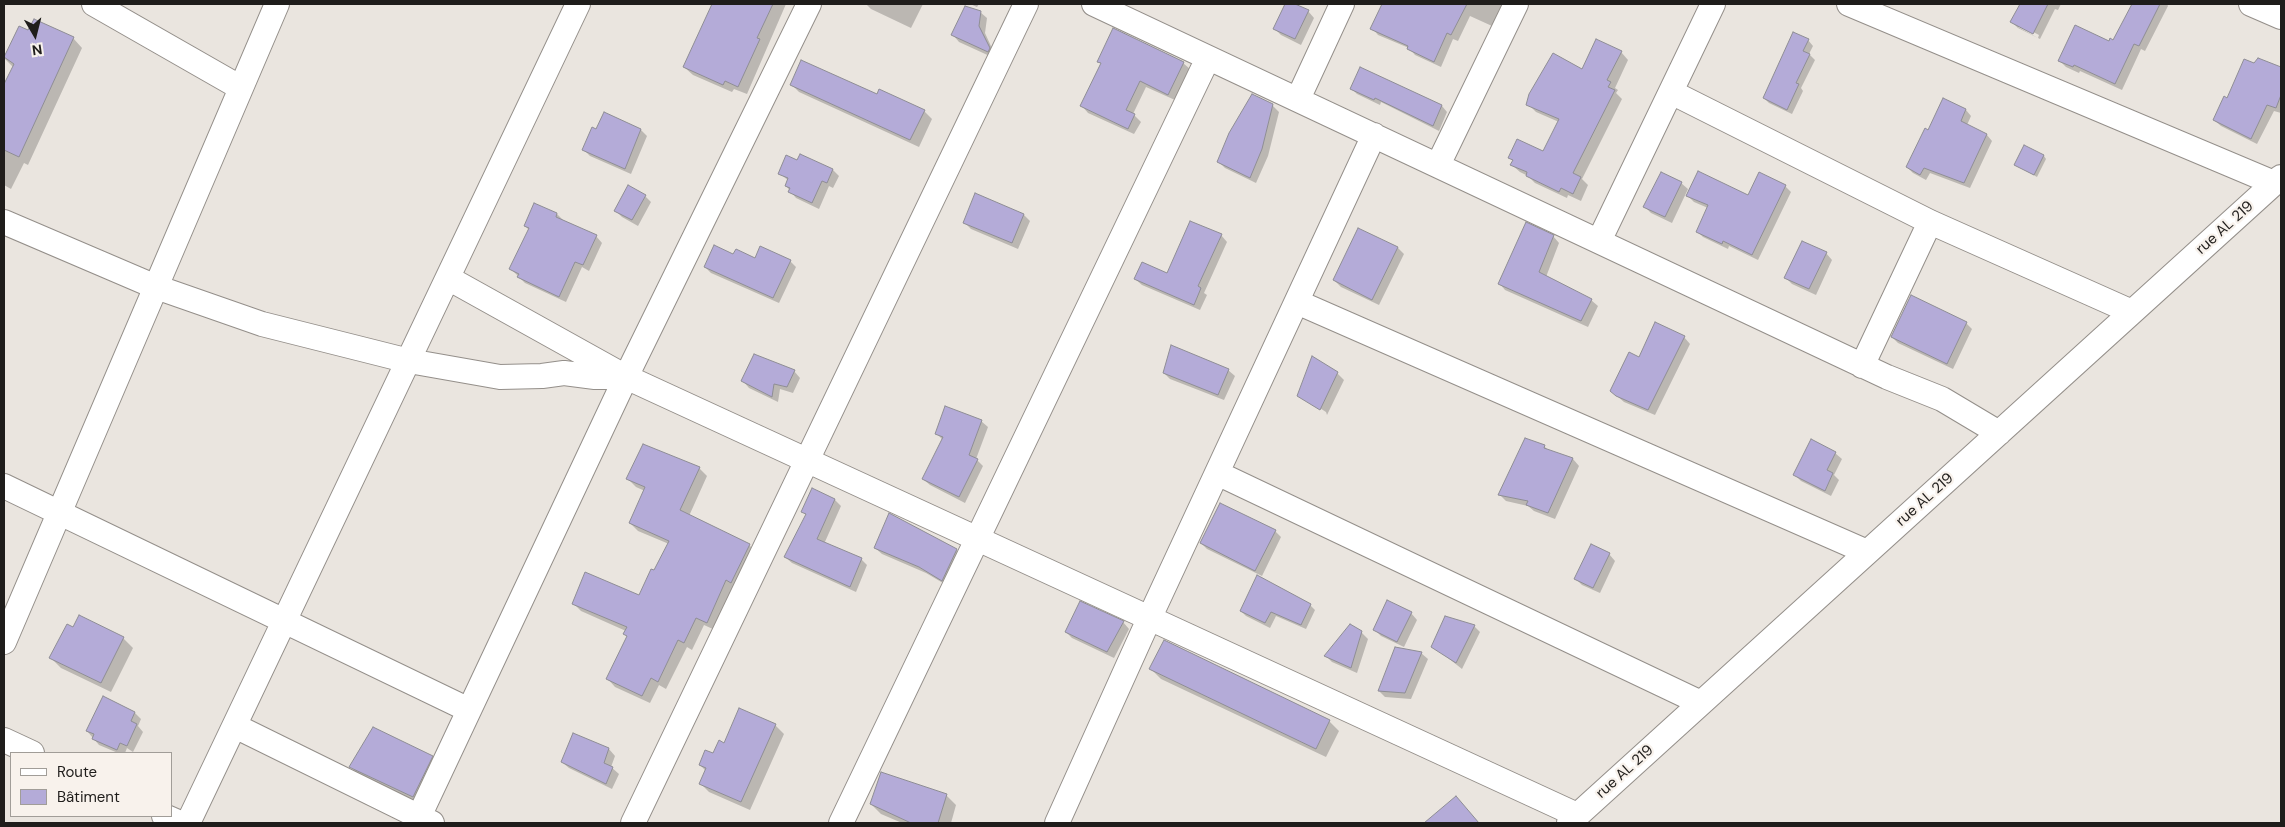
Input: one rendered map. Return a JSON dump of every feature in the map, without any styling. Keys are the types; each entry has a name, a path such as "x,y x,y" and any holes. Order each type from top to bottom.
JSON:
{"street":[{"path":"94,4 241,88"},
{"path":"4,642 277,4"},
{"path":"188,823 578,4"},
{"path":"235,726 422,821 469,710 626,376 809,4"},
{"path":"633,823 1026,4"},
{"path":"1094,4 1862,366 1942,399 1999,433"},
{"path":"1298,99 1342,4"},
{"path":"1438,165 1516,4"},
{"path":"1599,241 1713,4"},
{"path":"1850,4 1889,12 2278,180"},
{"path":"2251,4 2281,16"},
{"path":"841,823 1208,58"},
{"path":"1671,92 1930,222 2132,312"},
{"path":"1057,823 1148,619 1374,136"},
{"name":"rue AL 219","path":"1573,819 2278,180"},
{"path":"4,222 156,287 262,324 409,361 500,377 542,376 564,373 595,377 626,376"},
{"path":"1862,366 1930,222"},
{"path":"448,278 626,376 1573,819"},
{"path":"1297,302 1867,552"},
{"path":"1217,474 1702,703"},
{"path":"4,486 469,710"},
{"path":"4,740 30,752"},
{"path":"166,817 180,823"}],"building":[{"path":"712,4 773,4 757,38 760,39 738,87 725,81 723,85 683,67"},
{"path":"1285,4 1295,4 1309,10 1295,39 1273,29"},
{"path":"1382,4 1467,4 1451,35 1447,33 1434,62 1407,49 1408,46 1370,29"},
{"path":"2020,4 2048,4 2033,34 2010,22"},
{"path":"2132,4 2160,4 2139,46 2134,44 2115,84 2074,65 2073,67 2058,61 2075,25 2109,41 2110,38 2113,40"},
{"path":"965,6 981,11 979,26 990,48 988,52 951,35"},
{"path":"34,19 74,37 19,157 4,150 4,84 14,64 4,57 19,26 28,30"},
{"path":"1113,28 1184,62 1168,95 1140,81 1126,110 1135,114 1128,129 1080,106 1101,63 1097,62"},
{"path":"1793,32 1809,39 1803,51 1810,54 1796,83 1799,84 1787,110 1763,98"},
{"path":"1596,39 1622,51 1607,80 1611,82 1608,87 1615,90 1573,173 1581,177 1573,194 1561,188 1559,192 1526,176 1527,172 1510,165 1513,160 1508,158 1517,139 1543,151 1559,119 1526,105 1529,94 1553,53 1582,69"},
{"path":"2258,58 2281,67 2281,95 2276,108 2267,105 2251,139 2213,120 2224,96 2227,98 2244,59 2254,63"},
{"path":"801,60 877,94 879,89 925,110 910,140 790,85"},
{"path":"1360,67 1442,105 1433,126 1375,98 1374,100 1350,89"},
{"path":"1252,94 1273,104 1262,149 1250,178 1217,162 1229,133"},
{"path":"1943,98 1966,109 1961,121 1987,134 1964,183 1924,168 1920,175 1906,167 1925,128 1928,130"},
{"path":"604,112 641,129 625,169 582,150 592,127 596,129"},
{"path":"2024,145 2044,155 2034,175 2014,165"},
{"path":"800,154 833,169 827,183 822,181 812,203 788,192 790,188 785,186 788,178 778,174 786,155 797,160"},
{"path":"1698,171 1748,195 1759,172 1786,185 1752,255 1723,241 1722,244 1696,232 1708,205 1686,196"},
{"path":"1661,172 1682,182 1665,217 1643,207"},
{"path":"628,185 646,195 632,220 614,211"},
{"path":"975,193 1024,214 1012,243 963,223"},
{"path":"534,203 557,213 556,217 597,235 583,265 575,262 559,297 517,277 519,274 509,269 529,228 524,226"},
{"path":"1190,221 1222,234 1198,286 1201,288 1194,305 1134,279 1142,262 1167,273"},
{"path":"1526,222 1554,235 1539,272 1592,299 1581,321 1498,284"},
{"path":"1358,228 1398,247 1372,300 1333,280"},
{"path":"1802,241 1827,252 1809,289 1784,278"},
{"path":"714,245 733,254 736,249 755,258 760,246 791,260 773,298 704,267"},
{"path":"1911,295 1967,322 1947,364 1891,337"},
{"path":"1655,322 1685,336 1648,410 1616,396 1610,391 1629,352 1639,357"},
{"path":"1171,345 1229,369 1218,395 1163,373"},
{"path":"754,354 795,370 787,387 774,384 772,397 741,381"},
{"path":"1312,356 1338,372 1320,410 1297,396"},
{"path":"945,406 982,420 969,455 978,459 959,497 922,479 943,437 935,434"},
{"path":"1525,438 1545,445 1544,448 1573,458 1548,513 1526,505 1528,501 1498,495"},
{"path":"1811,439 1836,452 1827,470 1833,473 1825,491 1793,475"},
{"path":"643,444 700,467 680,510 750,544 731,583 726,580 707,623 696,618 684,643 678,640 658,682 651,678 642,696 606,679 627,636 623,634 627,627 572,604 585,572 639,595 651,569 654,570 669,541 629,523 645,487 626,479"},
{"path":"812,488 835,499 817,539 862,558 850,587 784,557 806,514 801,512"},
{"path":"1220,503 1276,530 1255,571 1200,543"},
{"path":"889,513 957,549 942,581 919,567 874,548"},
{"path":"1591,544 1610,553 1593,588 1574,579"},
{"path":"1257,575 1311,604 1301,625 1271,612 1265,623 1240,611"},
{"path":"1387,600 1412,612 1397,642 1373,630"},
{"path":"1080,601 1124,621 1107,652 1065,632"},
{"path":"79,615 124,637 101,683 49,658 67,624 73,627"},
{"path":"1445,616 1475,625 1456,663 1431,647"},
{"path":"1350,624 1362,631 1351,668 1324,656"},
{"path":"1164,640 1330,720 1316,749 1149,669"},
{"path":"1395,647 1422,652 1405,693 1378,691"},
{"path":"103,696 135,712 131,721 137,724 127,746 120,743 117,750 92,739 94,734 86,731"},
{"path":"739,708 776,724 741,802 699,784 706,768 699,765 705,750 713,753 719,740 724,743"},
{"path":"373,727 433,756 413,797 349,767"},
{"path":"573,733 609,748 604,763 613,767 606,784 561,762"},
{"path":"881,772 947,794 938,823 911,823 870,804"},
{"path":"1456,796 1479,823 1424,823"}]}
